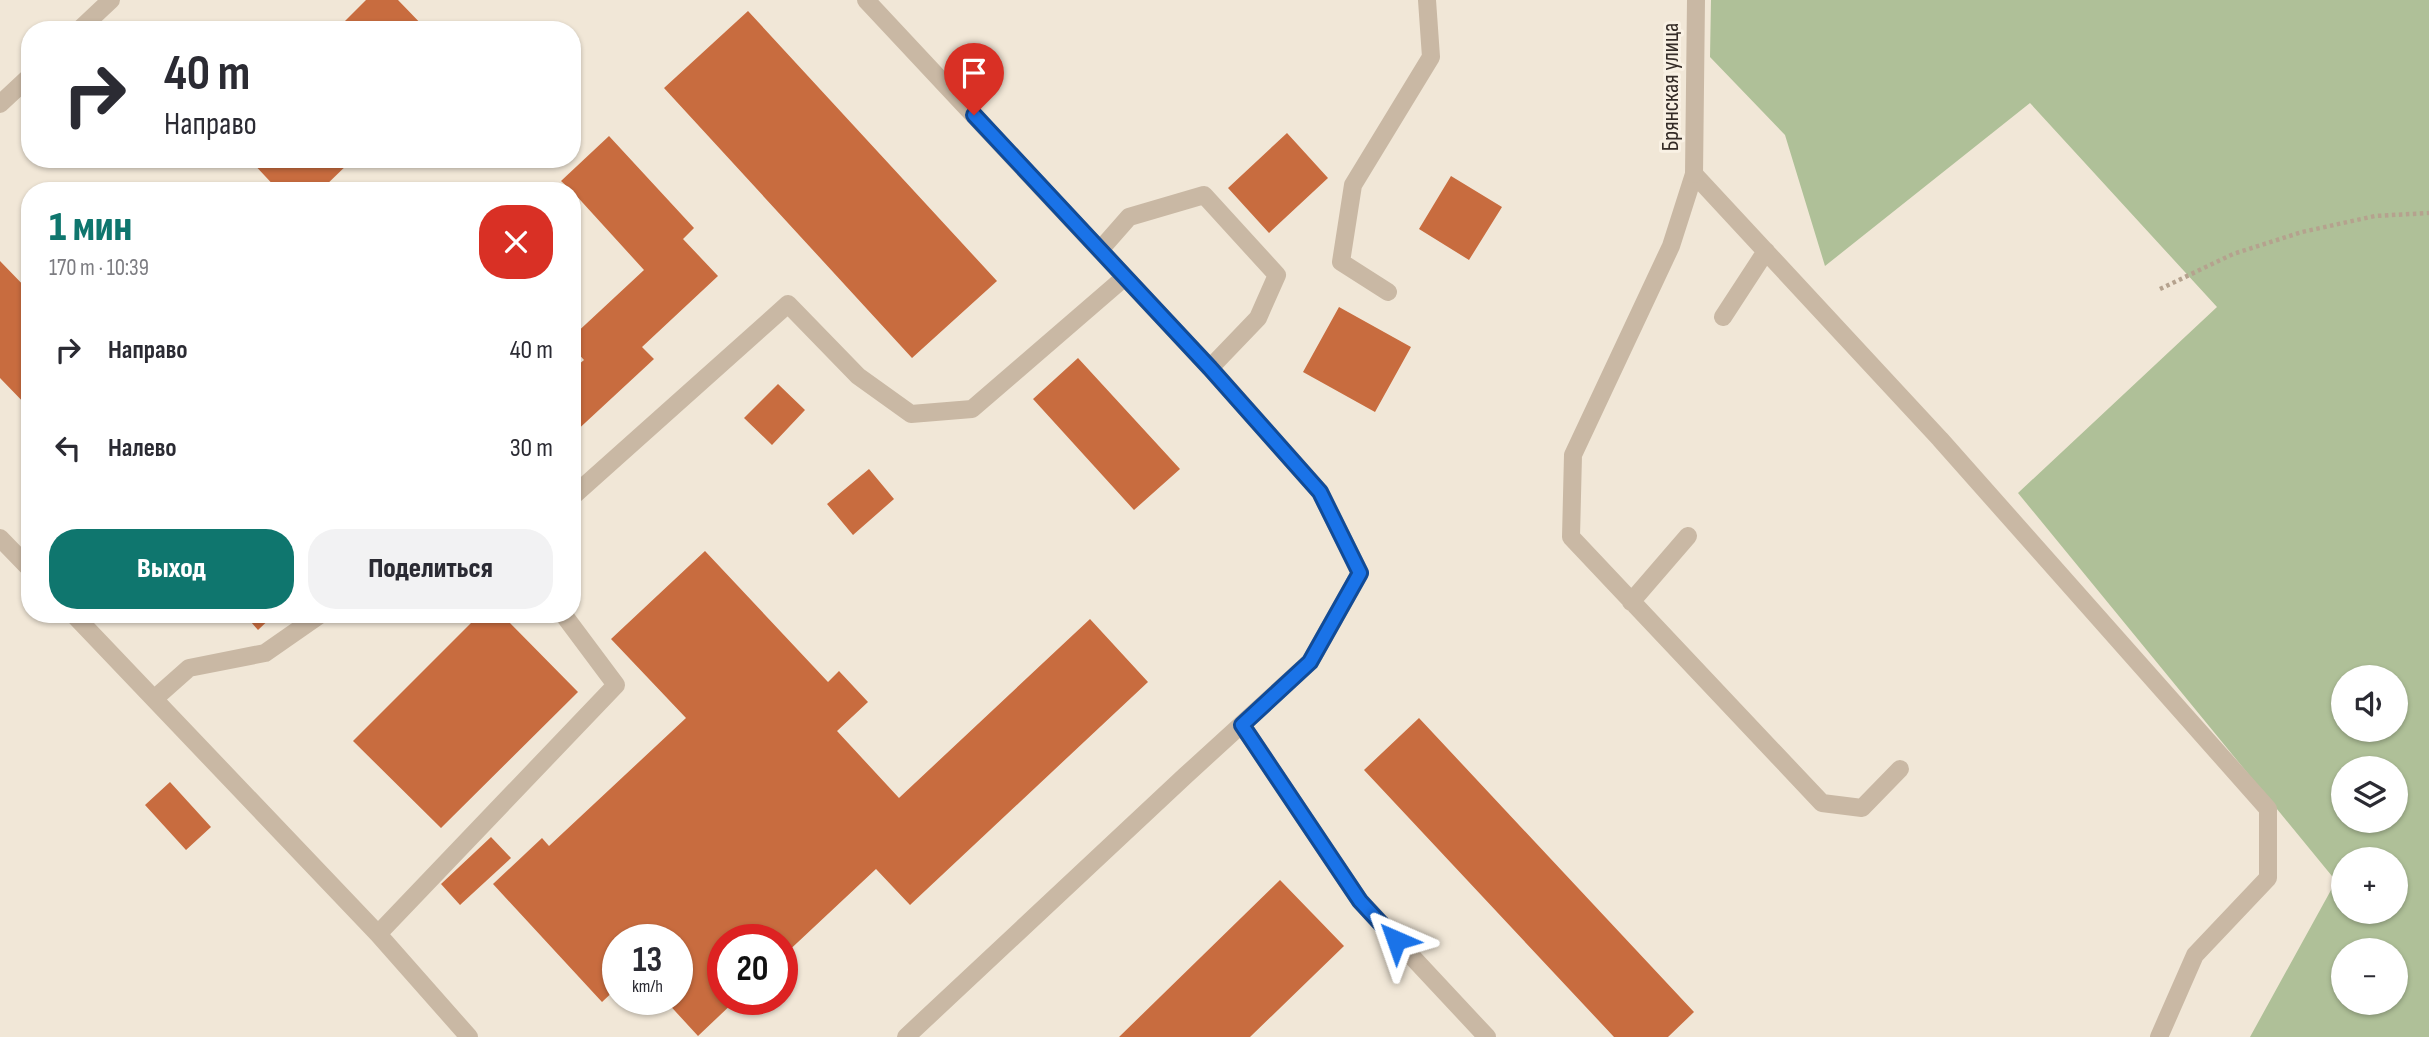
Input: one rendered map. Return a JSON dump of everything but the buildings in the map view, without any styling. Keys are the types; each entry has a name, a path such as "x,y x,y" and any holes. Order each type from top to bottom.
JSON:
{"street":[{"path":"89,21 111,0"},
{"path":"866,0 1210,368 1320,492 1360,573 1310,662 906,1037"},
{"path":"1388,292 1341,262 1353,185 1431,57 1427,0"},
{"name":"Брянская улица","path":"1696,0 1694,174 1671,246 1573,455 1571,537 1822,803 1862,808 1900,769"},
{"path":"0,104 21,84"},
{"path":"1694,174 1940,439 2268,809 2268,878 2195,955 2159,1037"},
{"path":"1100,250 1129,217 1204,195 1276,275 1258,318 1210,368"},
{"path":"1723,317 1766,251"},
{"path":"581,488 789,304 858,376 911,414 972,409 1125,277"},
{"path":"1631,602 1688,536"},
{"path":"0,538 21,560"},
{"path":"82,623 378,934 470,1037"},
{"path":"154,699 189,668 265,653 308,623"},
{"path":"378,934 616,685 569,623"},
{"path":"1242,725 1360,901 1487,1037"}],"path":[{"path":"2160,289 2233,254 2302,232 2375,216 2429,213"}],"green space":[{"path":"1711,0 2429,0 2429,1037 2250,1037 2331,890 2331,924 2408,924 2408,847 2331,847 2331,875 2018,493 2217,307 2030,103 1825,266 1785,135 1710,57"}],"route":[{"path":"974,115 1210,368 1320,492 1360,573 1310,662 1242,725 1360,901 1396,940"}]}
